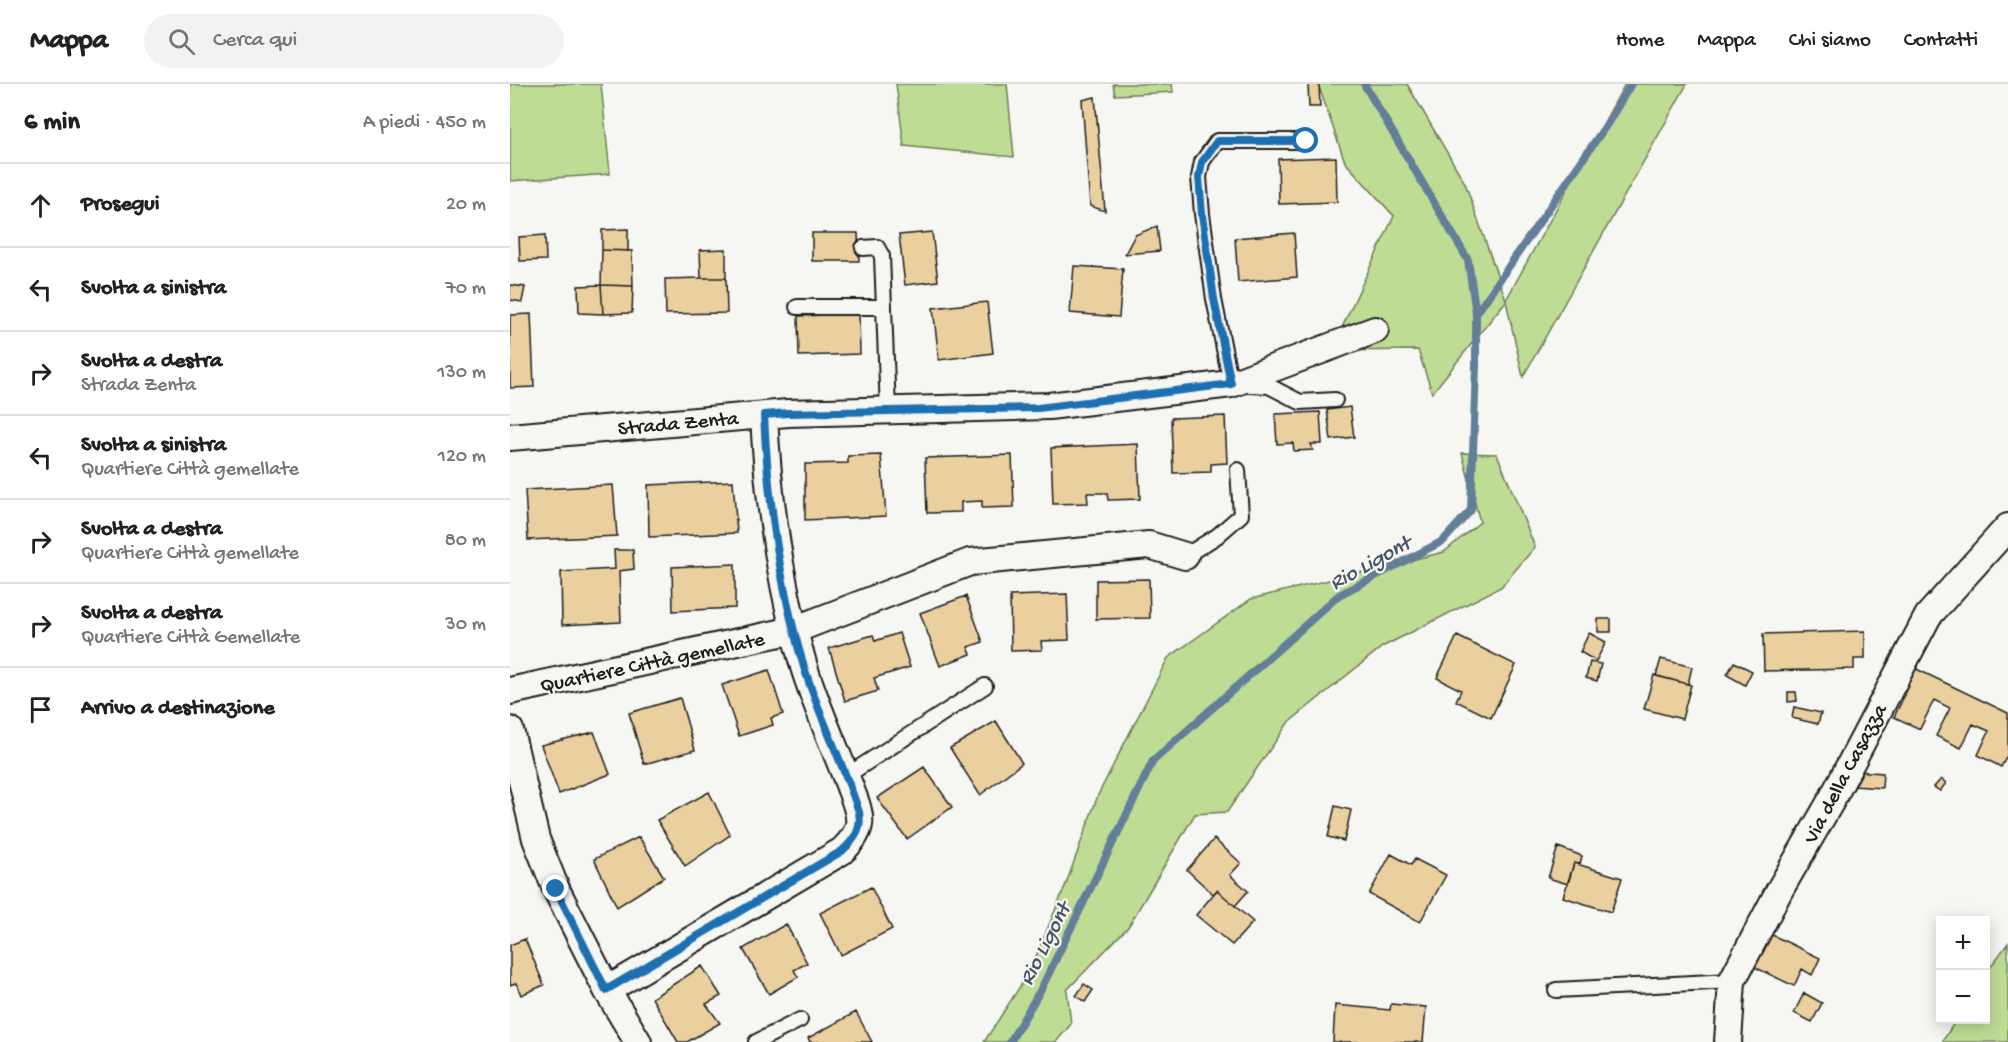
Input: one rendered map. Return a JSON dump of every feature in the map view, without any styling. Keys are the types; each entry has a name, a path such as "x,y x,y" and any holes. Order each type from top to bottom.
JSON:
{"street":[{"name":"Strada Zenta","path":"510,437 788,413 1038,408 1231,384 1375,330"},
{"name":"Quartiere Città gemellate","path":"606,990 842,851 858,832 861,822 805,669 794,630 772,517 764,415"},
{"name":"Via della Casazza","path":"1728,1042 1732,981 1779,891 1831,801 1928,616 2008,527"},
{"name":"Quartiere Città gemellate","path":"510,691 794,630 970,562 1149,545 1185,556"},
{"path":"512,746 536,839 556,889 606,990 639,1042"}],"lane":[{"path":"1306,141 1217,141 1202,162 1199,177 1202,214 1214,299 1231,384 1269,386 1300,402 1335,400"},
{"path":"863,248 877,247 882,256 888,411"},
{"path":"797,307 884,307"},
{"path":"1185,556 1217,536 1240,515 1238,470"},
{"path":"846,776 985,686"},
{"path":"1556,990 1732,981"},
{"path":"756,1042 800,1020"}],"green space":[{"path":"510,84 601,84 610,174 510,181"},
{"path":"896,84 1007,84 1014,157 904,146"},
{"path":"1113,84 1172,84 1173,92 1115,95"},
{"path":"1318,84 1407,84 1465,183 1506,300 1625,84 1687,84 1523,377 1506,301 1432,393 1418,350 1331,351 1394,216 1345,162"},
{"path":"1462,453 1497,454 1535,547 1501,587 1382,647 1288,723 1227,812 1195,814 1128,927 1067,990 1071,1024 1056,1042 984,1042 1030,971 1066,884 1098,795 1168,658 1251,599 1444,552 1480,522"},
{"path":"2008,943 2008,1042 1942,1042 1953,1024 1990,1024 1990,968"}],"building":[{"path":"1308,84 1319,84 1320,107 1309,107"},
{"path":"1095,97 1105,211 1090,206 1082,100"},
{"path":"1336,157 1337,202 1279,204 1278,159"},
{"path":"1157,226 1160,251 1125,254 1135,235"},
{"path":"628,229 628,251 602,250 602,230"},
{"path":"932,232 938,281 905,285 899,235"},
{"path":"812,233 858,233 859,261 812,261"},
{"path":"1294,233 1297,277 1238,282 1235,238"},
{"path":"545,235 546,260 520,261 519,237"},
{"path":"726,249 726,278 701,278 700,250"},
{"path":"602,250 632,251 633,286 601,285"},
{"path":"1074,266 1123,269 1119,317 1070,313"},
{"path":"726,278 727,313 666,314 665,279"},
{"path":"510,285 525,287 522,302 510,300"},
{"path":"601,285 603,314 579,313 578,286"},
{"path":"601,285 633,286 632,313 603,314"},
{"path":"987,302 993,353 939,360 933,308"},
{"path":"531,314 534,387 510,388 510,315"},
{"path":"859,314 860,354 799,356 798,316"},
{"path":"1350,407 1354,437 1331,440 1327,410"},
{"path":"1320,412 1322,444 1311,444 1313,450 1294,451 1293,443 1277,444 1275,414"},
{"path":"1225,416 1227,463 1211,464 1211,472 1173,473 1171,418"},
{"path":"1138,444 1140,499 1108,500 1107,493 1087,493 1088,503 1053,504 1051,448"},
{"path":"881,455 886,516 805,520 805,464 848,463 848,456"},
{"path":"1012,455 1014,507 982,508 982,501 961,502 961,512 927,513 925,458"},
{"path":"733,481 737,533 649,537 648,485"},
{"path":"613,485 617,536 528,540 525,490"},
{"path":"614,550 633,550 634,569 619,571 621,622 562,625 561,572 615,569"},
{"path":"735,564 735,608 673,611 672,567"},
{"path":"1149,579 1150,618 1096,619 1096,580"},
{"path":"1067,594 1069,640 1041,641 1042,650 1011,651 1010,596"},
{"path":"966,596 983,642 968,647 971,654 940,666 920,613"},
{"path":"1598,619 1611,619 1611,632 1598,632"},
{"path":"1865,631 1865,659 1854,659 1854,669 1764,671 1763,634"},
{"path":"899,633 910,667 874,678 878,691 845,701 829,648 873,635 875,641"},
{"path":"1589,633 1606,642 1596,661 1580,652"},
{"path":"1457,636 1516,665 1491,718 1456,701 1461,690 1437,678"},
{"path":"1661,659 1692,667 1688,684 1656,676"},
{"path":"1590,662 1601,664 1597,681 1586,678"},
{"path":"1734,662 1752,671 1745,685 1727,675"},
{"path":"1906,664 2008,713 2008,754 2001,767 1978,755 1989,731 1973,724 1961,748 1936,736 1950,708 1934,700 1920,729 1894,717 1909,686 1897,680"},
{"path":"769,670 783,714 771,718 773,725 739,736 722,685"},
{"path":"1654,675 1691,685 1682,719 1644,709"},
{"path":"1788,692 1796,692 1797,701 1788,702"},
{"path":"680,698 695,750 644,764 629,713"},
{"path":"1794,707 1821,713 1818,724 1792,718"},
{"path":"996,721 1022,763 980,795 950,748"},
{"path":"594,732 610,774 559,794 541,745"},
{"path":"924,767 952,807 907,839 877,798"},
{"path":"1855,771 1883,773 1882,788 1854,786"},
{"path":"1941,779 1946,783 1940,791 1934,787"},
{"path":"709,792 730,835 685,866 657,820"},
{"path":"1335,806 1351,810 1344,841 1328,837"},
{"path":"639,837 664,877 617,907 594,859"},
{"path":"1214,839 1241,863 1230,875 1248,891 1235,906 1217,890 1213,894 1187,870"},
{"path":"1558,847 1582,856 1580,864 1574,863 1568,884 1548,878"},
{"path":"1391,854 1411,865 1415,859 1446,875 1420,922 1369,894"},
{"path":"1574,863 1622,878 1611,912 1563,897"},
{"path":"871,887 892,929 841,955 820,913"},
{"path":"1217,890 1253,922 1232,945 1196,915"},
{"path":"786,924 807,963 794,970 798,977 769,994 743,949"},
{"path":"1766,932 1820,958 1812,975 1802,969 1794,986 1750,965"},
{"path":"525,939 544,985 521,995 516,983 510,985 510,945"},
{"path":"702,966 721,996 706,1004 720,1023 687,1042 678,1042 652,998"},
{"path":"1084,984 1093,990 1085,1002 1076,996"},
{"path":"1804,993 1822,1003 1812,1022 1794,1013"},
{"path":"1391,1004 1426,1007 1423,1042 1333,1042 1335,1005 1390,1010"},
{"path":"856,1012 872,1042 810,1042 808,1038"}],"waterway":[{"name":"Rio Ligont","path":"1010,1042 1041,989 1153,761 1339,595 1443,541 1471,510 1476,314 1468,260 1364,84"},
{"path":"1476,314 1607,124 1631,84"}],"route":[{"path":"556,889 606,990 842,851 858,832 861,822 855,798 805,669 794,630 772,517 764,415 1038,408 1231,384 1214,299 1202,214 1199,177 1202,162 1217,141 1306,141"}]}
